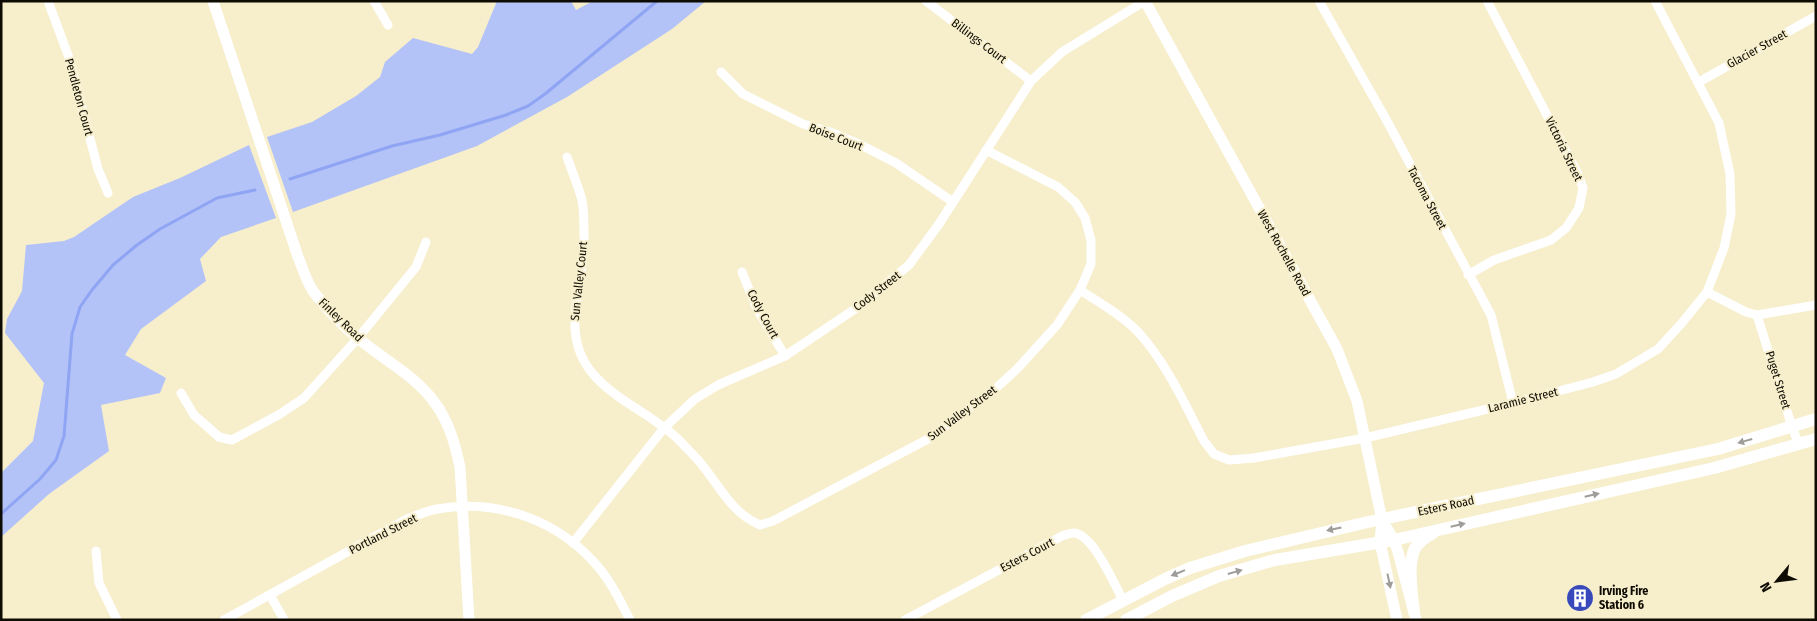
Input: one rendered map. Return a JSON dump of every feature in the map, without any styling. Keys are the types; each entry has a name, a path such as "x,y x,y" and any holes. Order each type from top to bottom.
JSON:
{"main road":[{"name":"Esters Road","path":"1086,620 1165,579 1218,559 1281,541 1648,462 1718,449 1816,419"},
{"name":"Esters Road","path":"1126,620 1172,596 1219,576 1275,560 1394,540 1714,468 1816,439"},
{"path":"1541,486 1544,505"},
{"path":"1415,616 1411,583 1412,561 1415,548 1422,540 1439,529"}],"street":[{"name":"Pendleton Court","path":"48,1 68,55 98,169 108,193"},
{"name":"Finley Road","path":"213,1 298,256 314,293 358,338 411,378 435,402 455,442 460,467 469,620"},
{"path":"374,1 388,25"},
{"name":"Billings Court","path":"926,1 1031,81"},
{"name":"Cody Street","path":"573,543 664,428 694,399 718,385 786,356 855,308 910,265 1031,81 1062,52 1145,1"},
{"name":"West Rochelle Road","path":"1145,1 1337,349 1357,401 1382,520 1380,542 1397,620"},
{"name":"Tacoma Street","path":"1319,1 1387,121 1491,315 1513,404"},
{"name":"Victoria Street","path":"1468,275 1494,260 1551,240 1566,228 1579,208 1583,188 1578,174 1487,1"},
{"name":"Laramie Street","path":"1080,290 1108,308 1138,332 1156,354 1204,441 1214,454 1229,460 1254,458 1365,438 1513,404 1616,374 1658,349 1707,292 1724,248 1731,214 1730,174 1719,123 1699,82 1654,1"},
{"name":"Glacier Street","path":"1699,82 1816,16"},
{"name":"Boise Court","path":"721,72 743,94 803,124 861,144 896,164 953,202"},
{"name":"Sun Valley Street","path":"664,428 702,464 738,512 748,520 760,525 773,521 935,434 994,390 1017,369 1057,325 1080,290 1091,264 1091,240 1085,218 1075,202 1058,187 986,150"},
{"name":"Sun Valley Court","path":"567,157 582,201 584,235 583,267 574,319 575,340 582,358 592,373 602,383 664,428"},
{"path":"181,393 194,415 219,437 232,440 280,414 304,398 358,338 416,267 426,242"},
{"name":"Cody Court","path":"742,272 757,309 786,356"},
{"path":"1707,292 1746,312 1757,315 1796,310 1816,305"},
{"name":"Puget Street","path":"1757,315 1799,445"},
{"name":"Portland Street","path":"224,620 407,519 436,509 462,507 496,508 522,514 547,525 573,543 591,559 613,587 630,620"},
{"name":"West Rochelle Road","path":"1382,520 1394,540 1415,616"},
{"name":"Esters Court","path":"906,620 1062,536 1073,533 1083,537 1092,545 1123,600"},
{"path":"96,551 99,583 117,620"},
{"path":"270,595 284,620"}],"shaded area":[{"path":"497,1 571,1 576,10 593,1 706,1 672,29 567,97 477,146 293,212 267,137 312,122 356,96 380,77 385,62 413,38 472,54 478,47"},
{"path":"249,145 276,218 221,237 200,259 206,281 141,329 125,355 166,378 160,393 101,405 109,451 49,494 1,537 1,473 33,441 44,383 5,333 7,319 22,291 26,245 64,241 74,237 133,197 180,178"}],"waterway":[{"path":"290,179 392,146 440,135 506,115 528,106 657,1"},
{"path":"1,514 40,479 56,460 64,436 72,334 80,307 92,290 113,265 160,229 217,198 255,190"}],"place":[{"name":"Irving Fire Station 6","path":"1580,598"}]}
